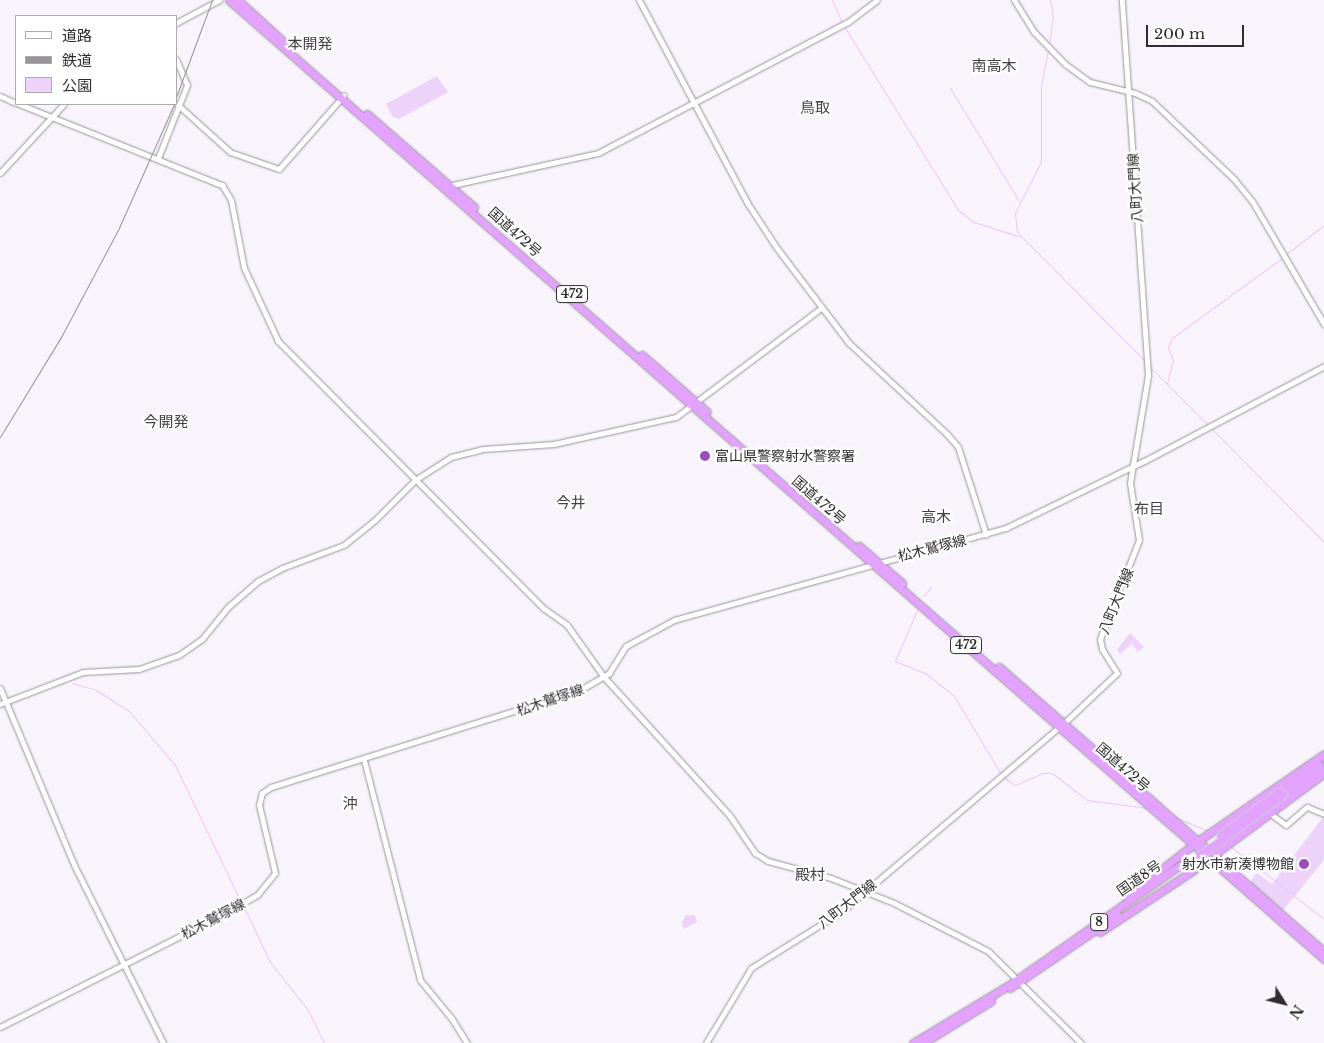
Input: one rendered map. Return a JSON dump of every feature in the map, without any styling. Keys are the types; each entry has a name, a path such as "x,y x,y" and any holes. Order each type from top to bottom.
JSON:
{"highway":[{"name":"国道472号","path":"229,0 447,186 1196,843 1324,959"},
{"name":"国道472号","path":"238,0 343,97"},
{"name":"国道472号","path":"1061,725 1179,832 1196,843"},
{"name":"8","path":"1088,928 1174,859 1324,754"},
{"name":"国道8号","path":"1282,793 1324,759"},
{"name":"国道8号","path":"913,1043 1085,938 1282,793 1324,766"},
{"name":"8","path":"1085,938 1113,925 1211,857 1324,773"},
{"path":"1174,859 1185,845 1179,832"},
{"path":"1225,865 1221,855 1226,845"},
{"name":"国道472号","path":"1211,857 1225,865 1324,952"},
{"name":"国道8号","path":"923,1043 1019,979 1088,928 1181,866"}],"street":[{"path":"178,22 219,0"},
{"path":"639,0 759,223 820,308 849,344 946,433 958,448 986,535"},
{"path":"447,186 598,154 848,22 877,0"},
{"path":"1014,0 1044,43 1080,76 1102,87 1143,96 1169,114 1234,179 1252,201 1324,324"},
{"name":"八町大門線","path":"706,1043 751,968 830,920 1061,725 1117,673 1102,649 1100,638 1139,540 1131,497 1133,466 1148,375 1122,0"},
{"path":"158,158 187,84 178,64"},
{"path":"0,96 15,102"},
{"path":"178,105 230,152 279,169 343,97"},
{"path":"23,105 222,185 231,200 244,268 276,339 543,608 567,625 604,677 730,816 759,856 865,891 988,951 1019,979 1080,1043"},
{"path":"0,173 63,105"},
{"path":"3,703 83,672 139,670 172,660 202,639 251,586 282,568 344,544 374,520 415,480 436,465 470,452 554,444 674,418 820,308"},
{"name":"松木鷲塚線","path":"0,1027 243,905 266,886 275,873 260,810 262,793 272,787 364,760 580,690 604,677 626,646 674,620 875,563 986,535 1019,522 1216,424 1324,366"},
{"path":"0,688 3,703 74,865 163,1043"},
{"path":"364,760 420,980 452,1019 467,1043"},
{"path":"1256,801 1286,825 1307,807 1324,814"}],"green space":[{"path":"437,76 448,92 399,119 393,117 386,104"},
{"path":"1130,633 1144,647 1138,652 1132,644 1120,654 1117,650"},
{"path":"1324,816 1324,860 1281,913 1248,884 1257,873 1272,884"},
{"path":"686,915 695,915 697,922 684,929 682,922"}],"waterway":[{"path":"832,0 842,22"},
{"path":"1049,44 1053,17 1050,0"},
{"path":"844,26 958,210 974,222 1021,237"},
{"path":"1048,50 1041,87 1041,162 1015,213 1017,232 1145,361"},
{"path":"950,88 1019,201"},
{"path":"1285,255 1324,225"},
{"path":"1167,383 1173,360 1168,347 1172,338 1282,258"},
{"path":"1149,366 1208,425"},
{"path":"1211,428 1324,542"},
{"path":"924,596 931,586"},
{"path":"917,610 895,661 925,673 954,696 1001,774"},
{"path":"72,683 96,690 130,712 175,765 241,902"},
{"path":"1003,777 1015,785 1043,773 1052,773 1087,800 1147,808"},
{"path":"1175,817 1208,831"},
{"path":"1230,846 1324,919"},
{"path":"243,905 270,962 308,1010 324,1043"}],"railway":[{"path":"178,92 212,0"},
{"path":"0,437 61,337 118,230 174,105"}],"place":[{"name":"富山県警察射水警察署","path":"705,456"},
{"name":"射水市新湊博物館","path":"1304,864"}],"district":[{"name":"本開発","path":"310,44"},
{"name":"南高木","path":"994,66"},
{"name":"鳥取","path":"815,108"},
{"name":"今開発","path":"166,422"},
{"name":"今井","path":"571,503"},
{"name":"布目","path":"1149,509"},
{"name":"高木","path":"936,517"},
{"name":"沖","path":"350,804"},
{"name":"殿村","path":"810,875"}]}
